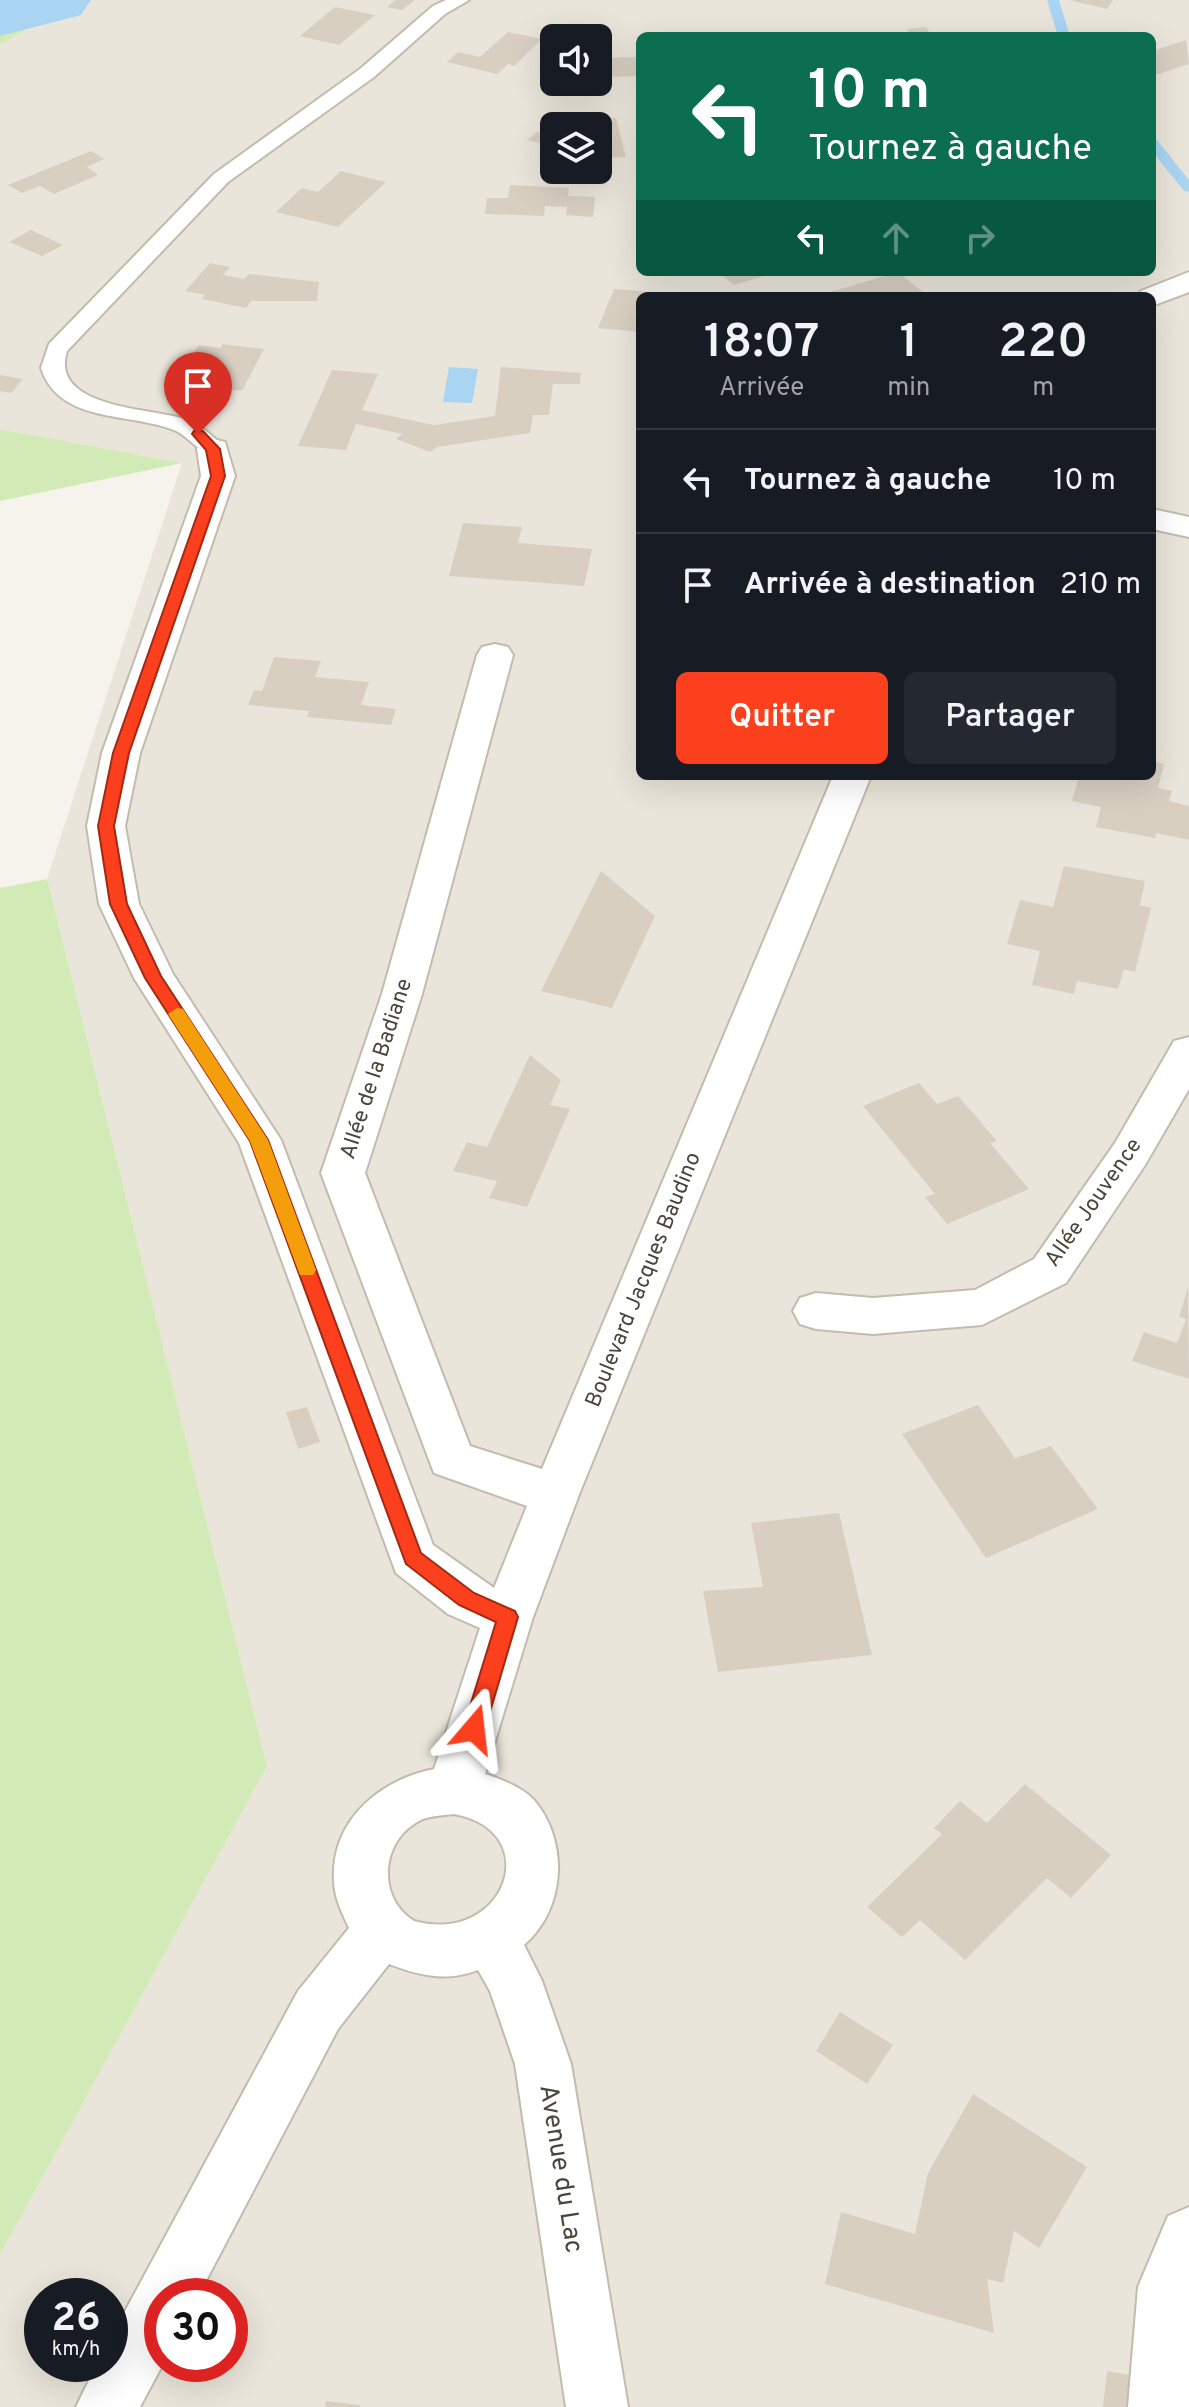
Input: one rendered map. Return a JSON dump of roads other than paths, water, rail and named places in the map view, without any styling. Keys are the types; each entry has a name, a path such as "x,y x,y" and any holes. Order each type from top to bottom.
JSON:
{"street":[{"path":"1156,295 1189,281"},
{"path":"213,449 218,476 121,753 115,782 106,826 119,904 154,978 259,1140 413,1558 466,1599 508,1617"},
{"path":"1156,520 1189,527"},
{"name":"Allée de la Badiane","path":"495,655 402,994 343,1173 451,1459 510,1482 556,1492"},
{"name":"Boulevard Jacques Baudino","path":"454,1790 508,1617 556,1492 850,780"},
{"name":"Allée Jouvence","path":"816,1311 873,1316 982,1307 1050,1271 1130,1154 1189,1052"},
{"path":"454,1790 484,1797 509,1812 527,1836 535,1864 531,1894 515,1920 491,1940 464,1950 434,1952 405,1946 382,1930 365,1907 359,1880 363,1852 376,1826 398,1806 425,1794 454,1790"},
{"path":"176,2278 318,2010 382,1930"},
{"name":"Avenue du Lac","path":"491,1940 514,1981 543,2064 597,2407"},
{"path":"1159,2407 1168,2287 1189,2237"},
{"path":"107,2407 144,2338"}],"lane":[{"path":"213,449 198,434 180,425 92,406 61,389 52,368 57,349 221,178 367,73 439,10 460,0"}],"water":[{"path":"449,367 478,369 472,403 443,402"}],"waterway":[{"path":"0,15 57,0"},
{"path":"1053,0 1063,32"},
{"path":"1156,148 1189,188"}]}
